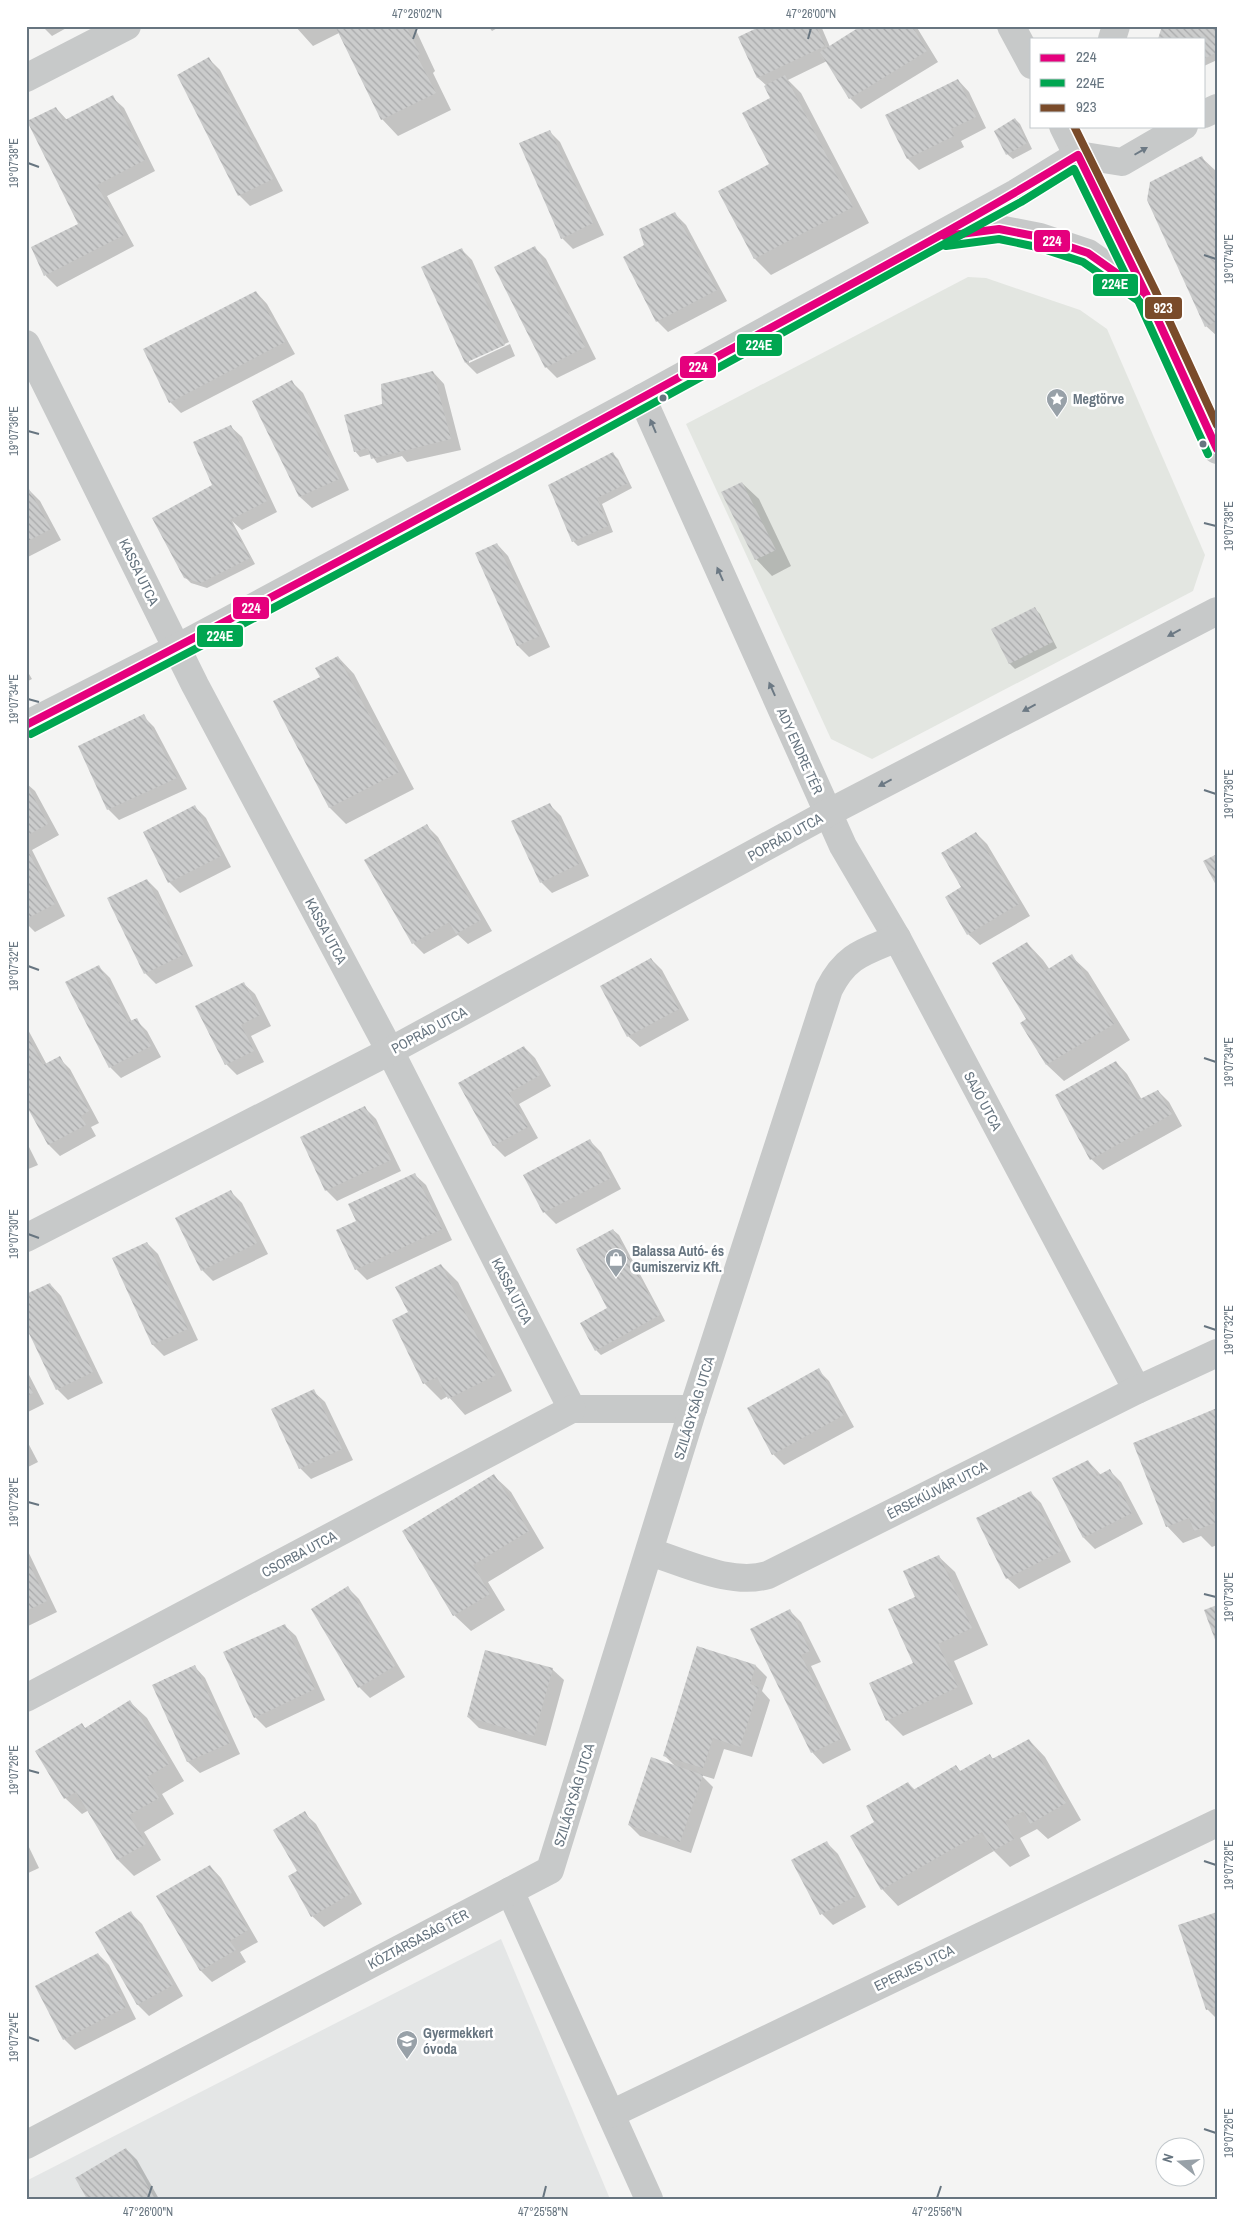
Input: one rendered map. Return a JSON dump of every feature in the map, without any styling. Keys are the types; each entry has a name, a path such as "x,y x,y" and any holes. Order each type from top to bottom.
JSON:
{"street":[{"path":"26,78 127,26"},
{"path":"1011,26 1030,58"},
{"path":"1112,38 1116,26"},
{"path":"1064,128 1146,294 1217,450"},
{"path":"1078,155 1085,128"},
{"path":"26,725 177,648 642,398 1016,193 1078,155 1122,162 1181,128"},
{"path":"936,237 998,229 1040,237 1088,253 1146,294"},
{"name":"KASSA UTCA","path":"26,344 177,648 390,1051 572,1409"},
{"name":"ADY ENDRE TÉR","path":"642,398 828,813"},
{"path":"828,813 1217,610"},
{"name":"SAJÓ UTCA","path":"828,813 843,846 897,938 1137,1390"},
{"name":"POPRÁD UTCA","path":"26,1238 390,1051 828,813"},
{"name":"SZILÁGYSÁG UTCA","path":"510,1891 550,1870 650,1552 692,1409 829,989 844,964 897,938"},
{"name":"ÉRSEKÚJVÁR UTCA","path":"650,1552 728,1577 756,1578 768,1575 1137,1390 1217,1353"},
{"path":"572,1409 692,1409"},
{"name":"CSORBA UTCA","path":"26,1698 572,1409"},
{"name":"EPERJES UTCA","path":"611,2114 1217,1823"},
{"path":"510,1891 649,2199"},
{"name":"KÖZTÁRSASÁG TÉR","path":"26,2146 510,1891"}],"shaded area":[{"path":"968,277 986,278 1080,310 1107,329 1205,555 1193,591 872,759 831,739 686,424"},
{"name":"Gyermekkert óvoda","path":"501,1939 610,2199 26,2199 26,2181"}],"building":[{"path":"335,26 406,26 420,54 417,56 436,93 381,120"},
{"path":"761,26 816,26 825,46 757,78 738,37"},
{"path":"861,26 912,26 927,51 849,99 820,52"},
{"path":"1162,26 1217,26 1217,52 1206,58 1206,38 1158,38"},
{"path":"209,57 273,179 238,196 177,75"},
{"path":"785,75 853,207 754,259 718,191 769,164 742,113 770,98 764,86"},
{"path":"958,79 976,117 951,129 954,136 907,159 885,115"},
{"path":"113,95 145,160 97,185 124,235 44,276 31,247 78,224 27,121 56,107 63,121"},
{"path":"1015,118 1027,143 1006,155 994,131"},
{"path":"550,130 593,223 561,239 519,143"},
{"path":"1202,156 1217,186 1217,321 1205,327 1147,200 1150,182"},
{"path":"675,212 717,290 656,322 623,257 644,245 639,229"},
{"path":"535,246 585,347 545,368 494,267"},
{"path":"462,248 505,345 465,363 421,267"},
{"path":"256,291 285,342 169,403 143,349"},
{"path":"433,371 451,439 371,459 368,448 354,452 344,415 382,404 381,384"},
{"path":"292,380 339,479 299,497 252,401"},
{"path":"231,425 267,501 230,520 250,558 201,583 184,578 152,518 212,485 193,442"},
{"path":"613,452 628,483 597,498 608,526 572,542 548,485"},
{"path":"742,482 776,550 755,560 721,492"},
{"path":"29,489 51,529 26,542 26,490"},
{"path":"497,543 540,636 517,646 475,553"},
{"path":"1035,607 1053,642 1009,664 991,629"},
{"path":"338,656 399,772 329,808 273,701 320,677 315,668"},
{"path":"144,714 177,778 107,810 78,746"},
{"path":"26,783 48,824 26,836"},
{"path":"550,803 579,864 540,883 511,821"},
{"path":"195,805 221,856 168,883 143,832"},
{"path":"427,824 481,920 456,934 449,922 412,944 364,860"},
{"path":"976,832 1019,904 967,935 945,897 961,887 941,853"},
{"path":"26,847 55,904 26,919"},
{"path":"1217,854 1217,887 1203,861"},
{"path":"147,879 183,955 144,974 107,898"},
{"path":"1027,942 1045,971 1072,954 1114,1024 1046,1065 1020,1023 1026,1019 992,963"},
{"path":"651,958 679,1009 627,1037 600,986"},
{"path":"99,965 128,1022 137,1018 151,1046 109,1068 65,982"},
{"path":"244,982 260,1015 241,1025 254,1051 225,1065 195,1006"},
{"path":"26,1033 43,1065 60,1056 89,1111 81,1116 86,1125 48,1145 26,1105"},
{"path":"524,1046 540,1075 509,1093 528,1127 493,1146 458,1083"},
{"path":"1116,1061 1138,1100 1158,1090 1172,1114 1090,1160 1055,1095"},
{"path":"365,1106 391,1160 325,1191 300,1137"},
{"path":"590,1139 611,1178 543,1213 523,1175"},
{"path":"415,1173 442,1229 355,1270 336,1230 356,1221 348,1204"},
{"path":"231,1190 257,1243 201,1271 175,1218"},
{"name":"Balassa Autó- és Gumiszerviz Kft.","path":"613,1229 660,1315 595,1351 580,1323 607,1308 576,1249"},
{"path":"147,1242 188,1329 152,1345 112,1258"},
{"path":"441,1264 496,1375 448,1399 437,1377 423,1384 392,1320 408,1312 395,1287"},
{"path":"50,1283 93,1372 56,1390 26,1327 26,1294"},
{"path":"819,1368 844,1415 772,1455 747,1408"},
{"path":"26,1378 33,1393 26,1396"},
{"path":"314,1389 342,1449 299,1469 271,1409"},
{"path":"1217,1408 1217,1500 1209,1503 1217,1522 1194,1531 1189,1518 1166,1527 1133,1443"},
{"path":"1088,1460 1097,1476 1110,1469 1132,1513 1083,1538 1052,1478"},
{"path":"494,1474 529,1531 473,1565 490,1594 453,1616 402,1531"},
{"path":"1031,1491 1061,1551 1006,1579 976,1518"},
{"path":"939,1555 972,1628 938,1644 958,1687 886,1721 869,1683 913,1663 888,1609 915,1597 903,1571"},
{"path":"26,1557 47,1601 26,1611"},
{"path":"348,1586 395,1666 358,1688 311,1609"},
{"path":"1217,1605 1217,1645 1204,1610"},
{"path":"790,1609 810,1651 801,1655 841,1739 811,1753 750,1629"},
{"path":"285,1624 315,1689 254,1718 223,1652"},
{"path":"697,1646 756,1665 750,1684 759,1687 740,1747 713,1738 703,1768 663,1756"},
{"path":"485,1650 553,1668 534,1736 467,1717"},
{"path":"195,1665 230,1743 187,1762 152,1685"},
{"path":"130,1700 169,1764 147,1777 159,1798 129,1815 146,1844 117,1860 76,1792 64,1799 35,1751 82,1723 85,1728"},
{"path":"1029,1739 1066,1803 1030,1824 1024,1811 1005,1821 1014,1839 993,1851 982,1832 881,1890 850,1836 874,1822 866,1806 908,1782 913,1790 956,1765 960,1771 990,1754 992,1759"},
{"path":"651,1757 703,1775 680,1842 628,1825"},
{"path":"305,1811 352,1893 311,1917 288,1876 297,1871 273,1830"},
{"path":"827,1841 856,1896 820,1915 791,1860"},
{"path":"210,1865 248,1930 230,1941 236,1950 200,1971 156,1896"},
{"path":"131,1911 173,1985 137,2005 95,1932"},
{"path":"1217,1912 1217,2006 1206,2010 1178,1925"},
{"path":"98,1953 126,2007 63,2040 35,1986"},
{"path":"126,2148 155,2199 87,2199 75,2178"}],"transit line":[{"name":"923","path":"1075,128 1155,290 1217,425"},
{"name":"224","path":"26,725 280,593 533,457 938,237 1078,155 1146,294 1217,449"},
{"name":"224E","path":"31,734 156,670 528,472 1021,202 1074,169 1137,298 1208,454"},
{"name":"224","path":"945,236 999,229 1040,237 1088,253 1146,294"},
{"name":"224E","path":"946,246 999,239 1037,247 1083,262 1140,302"}],"place":[{"name":"Megtörve","path":"1057,418"},
{"name":"Balassa Autó- és Gumiszerviz Kft.","path":"616,1278"},
{"name":"Gyermekkert óvoda","path":"407,2060"}]}
